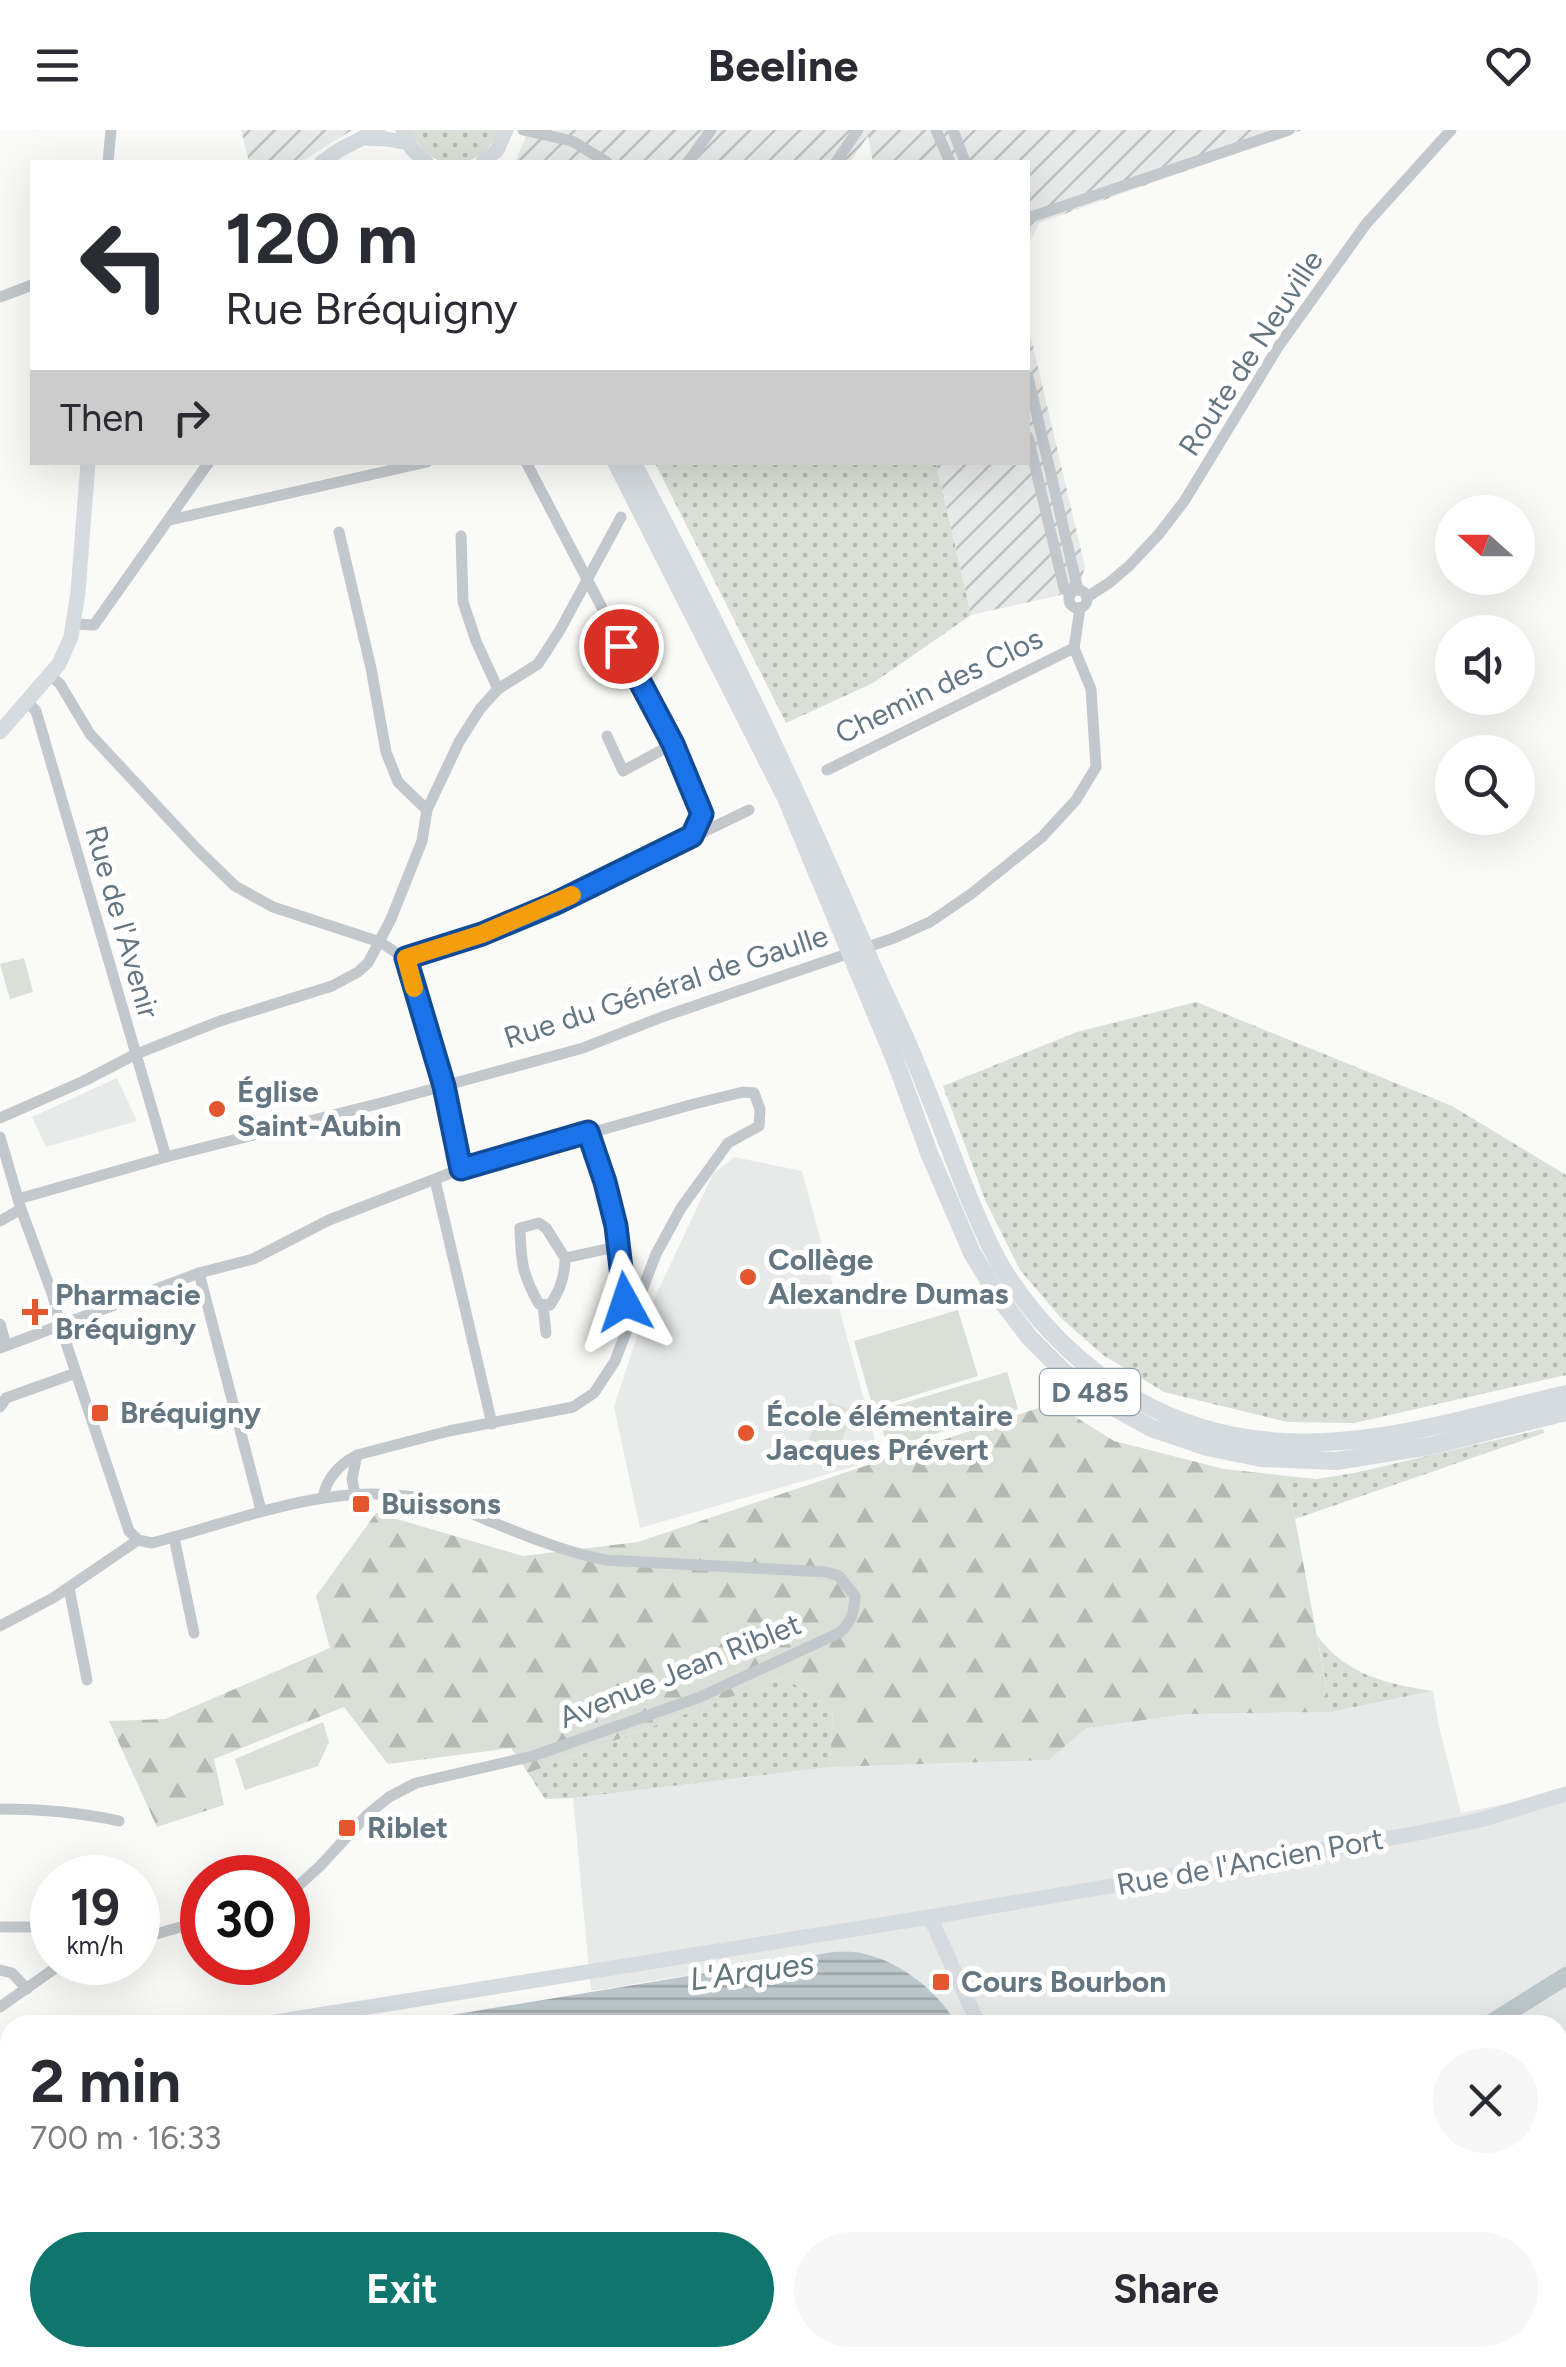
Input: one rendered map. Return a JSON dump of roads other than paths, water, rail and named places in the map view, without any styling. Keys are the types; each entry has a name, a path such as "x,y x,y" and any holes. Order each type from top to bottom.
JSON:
{"highway":[{"name":"D 485","path":"618,465 786,798 852,938"},
{"name":"D 485","path":"634,465 797,792 972,1252 1029,1338 1064,1372 1106,1403 1152,1428 1207,1447 1261,1458 1336,1461 1430,1446 1566,1412"},
{"name":"D 485","path":"862,962 911,1050 989,1245 1012,1285 1076,1359 1116,1388 1212,1431 1262,1441 1334,1444 1428,1428 1566,1394"}],"main road":[{"path":"488,160 506,130"},
{"path":"325,160 371,134 387,138 405,136 424,160"},
{"path":"0,732 50,675 66,650 75,624 88,465"},
{"name":"Rue de l'Ancien Port","path":"318,2015 1408,1835 1480,1820 1566,1794"},
{"path":"930,1917 974,2015"}],"street":[{"path":"108,160 110,130"},
{"path":"523,130 572,141 605,160"},
{"path":"689,160 711,130"},
{"path":"837,160 858,130"},
{"path":"936,130 949,160"},
{"path":"953,130 965,160"},
{"path":"1030,217 1290,130"},
{"name":"Route de Neuville","path":"1078,593 1109,583 1159,534 1185,500 1278,346 1366,224 1451,130"},
{"path":"0,297 30,287"},
{"path":"1030,386 1078,593"},
{"path":"1030,445 1064,588 1078,593 1087,603 1080,608 1074,648"},
{"path":"75,624 94,625 208,465"},
{"path":"170,520 413,465"},
{"path":"528,465 673,744 702,814 692,836"},
{"path":"0,1118 134,1055 220,1021 332,986 358,972 380,942 422,840 427,810 459,742 480,708 498,690 538,664 621,517"},
{"path":"339,532 386,752 398,782 427,810"},
{"path":"462,536 463,602 498,690"},
{"name":"Chemin des Clos","path":"827,770 1074,648"},
{"name":"Rue du Général de Gaulle","path":"0,1221 20,1204 166,1157 584,1048 930,922 1042,837 1076,800 1096,767 1091,689 1074,648"},
{"path":"50,675 60,684 90,734 234,886 272,907 380,942 406,958 444,1086 461,1169"},
{"name":"Rue de l'Avenir","path":"27,702 36,711 166,1157"},
{"path":"607,736 624,771 673,744"},
{"path":"406,958 482,934 554,904 748,810"},
{"path":"0,1324 3,1346 200,1274 253,1259 330,1220 461,1169 588,1132 743,1092 754,1093 760,1109 759,1126 728,1143 681,1208 656,1254 615,1360 594,1393 573,1407 357,1455 344,1462 326,1484 323,1497"},
{"path":"588,1132 605,1182 620,1246 625,1302 632,1314"},
{"path":"0,1137 129,1530 138,1540 69,1588 0,1626"},
{"path":"435,1180 492,1424"},
{"path":"539,1223 565,1258 558,1293 550,1305 539,1304 521,1263 520,1228 539,1223"},
{"path":"565,1258 620,1246"},
{"path":"200,1274 261,1510"},
{"path":"543,1305 546,1333"},
{"path":"0,1407 6,1398 76,1373"},
{"path":"355,1494 352,1479 357,1455"},
{"name":"Avenue Jean Riblet","path":"138,1540 152,1542 174,1537 261,1510 323,1497 404,1496 446,1504 577,1554 606,1560 826,1572 839,1576 855,1596 849,1625 839,1633 700,1696 533,1756 416,1783 396,1793 367,1814 310,1875"},
{"path":"174,1537 194,1633"},
{"path":"69,1588 87,1680"},
{"path":"0,1809 78,1812 119,1821"},
{"path":"0,1927 30,1928"},
{"path":"0,1970 12,1973 27,1988"},
{"path":"0,2006 31,1985"}],"water":[{"path":"833,1952 853,1952 879,1958 906,1972 930,1990 950,2015 452,2015"}],"waterway":[{"name":"L'Arques","path":"1504,2015 1566,1976"}],"place":[{"name":"Église Saint-Aubin","path":"217,1109"},
{"name":"Collège Alexandre Dumas","path":"748,1277"},
{"name":"Pharmacie Bréquigny","path":"35,1312"},
{"name":"Bréquigny","path":"100,1413"},
{"name":"École élémentaire Jacques Prévert","path":"746,1433"},
{"name":"Buissons","path":"361,1504"},
{"name":"Riblet","path":"347,1828"},
{"name":"Cours Bourbon","path":"941,1982"}]}
